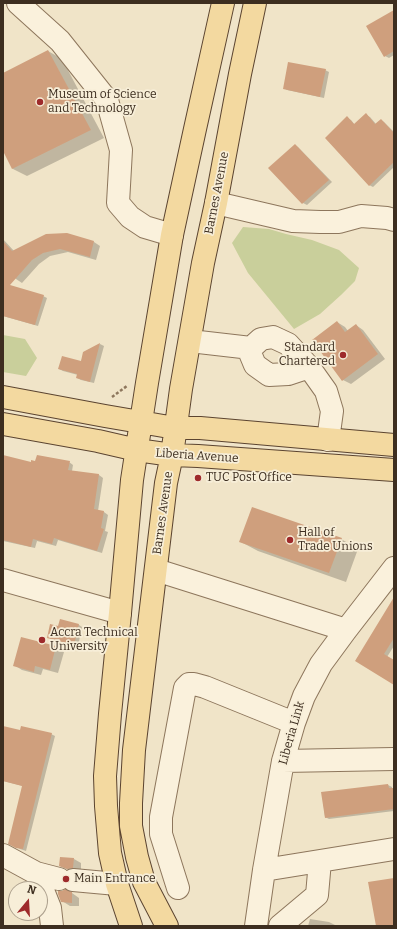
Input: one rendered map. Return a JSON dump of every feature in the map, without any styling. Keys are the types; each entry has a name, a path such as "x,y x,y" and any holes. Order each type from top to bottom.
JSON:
{"main road":[{"path":"131,926 117,884 110,853 105,776 132,480 172,236 223,3"},
{"name":"Barnes Avenue","path":"167,926 144,882 131,826 134,750 166,484 172,455 175,428 203,264 255,3"},
{"path":"3,397 175,428 200,428 394,445"},
{"name":"Liberia Avenue","path":"3,424 98,441 137,450 172,455 394,470"}],"street":[{"path":"18,3 60,41 106,100 121,150 118,203 130,217 145,227 172,236"},
{"path":"216,203 293,220 339,222 361,216 394,220"},
{"path":"309,367 288,374 269,375 255,365 250,353 251,348 261,339 272,337 288,344 309,367 326,391 332,411 328,440"},
{"path":"190,341 251,348"},
{"name":"Liberia Link","path":"256,926 283,761 294,722 304,696 321,664 394,568"},
{"path":"156,570 346,630"},
{"path":"3,580 120,613"},
{"path":"178,888 161,834 161,817 185,688 190,684 205,687 294,722"},
{"path":"283,761 394,759"},
{"path":"264,870 394,849"},
{"path":"3,855 36,873 66,880 117,884"},
{"path":"280,926 317,895 320,861"},
{"path":"36,873 50,908 52,926"}],"path":[{"path":"105,416 112,396 131,384 147,383"}],"green space":[{"path":"243,227 269,229 312,240 339,250 359,268 355,281 320,314 294,329 248,273 232,243"},
{"path":"3,335 25,339 37,358 26,376 3,372"}],"building":[{"path":"394,10 394,51 384,57 366,26"},
{"name":"Museum of Science and Technology","path":"48,50 91,130 12,169 3,151 3,73"},
{"path":"288,62 326,69 320,97 283,89"},
{"path":"366,113 375,124 381,119 394,133 394,162 369,186 325,138 347,116 354,124"},
{"path":"295,144 329,180 302,204 268,168"},
{"path":"67,233 94,241 90,257 60,249 43,253 32,260 10,285 44,295 35,325 3,316 3,241 12,251 46,234"},
{"path":"337,321 345,332 356,324 378,354 342,381 312,340"},
{"path":"100,343 90,382 76,378 77,374 58,369 62,356 81,361 83,352"},
{"path":"3,455 31,462 31,460 35,461 37,455 70,461 68,470 99,474 94,509 104,511 101,528 104,529 97,551 54,538 52,544 33,539 31,547 3,540"},
{"name":"Hall of Trade Unions","path":"252,507 342,538 329,573 239,542"},
{"path":"394,597 394,638 384,654 394,660 394,685 355,661"},
{"path":"60,619 79,624 74,645 47,638 50,624 58,626"},
{"path":"21,637 56,646 50,670 35,666 34,672 13,666"},
{"path":"3,726 20,730 21,726 52,733 23,849 16,848 8,844 22,786 3,781"},
{"path":"388,784 389,788 394,788 394,809 325,818 321,792"},
{"path":"60,857 74,858 73,868 67,869 59,866"},
{"path":"394,878 394,926 376,926 368,882"},
{"path":"65,889 72,892 72,903 61,902 58,891"}],"place":[{"name":"Museum of Science and Technology","path":"40,102"},
{"name":"Standard Chartered","path":"343,355"},
{"name":"TUC Post Office","path":"198,478"},
{"name":"Hall of Trade Unions","path":"290,540"},
{"name":"Accra Technical University","path":"42,640"},
{"name":"Main Entrance","path":"66,879"}]}
